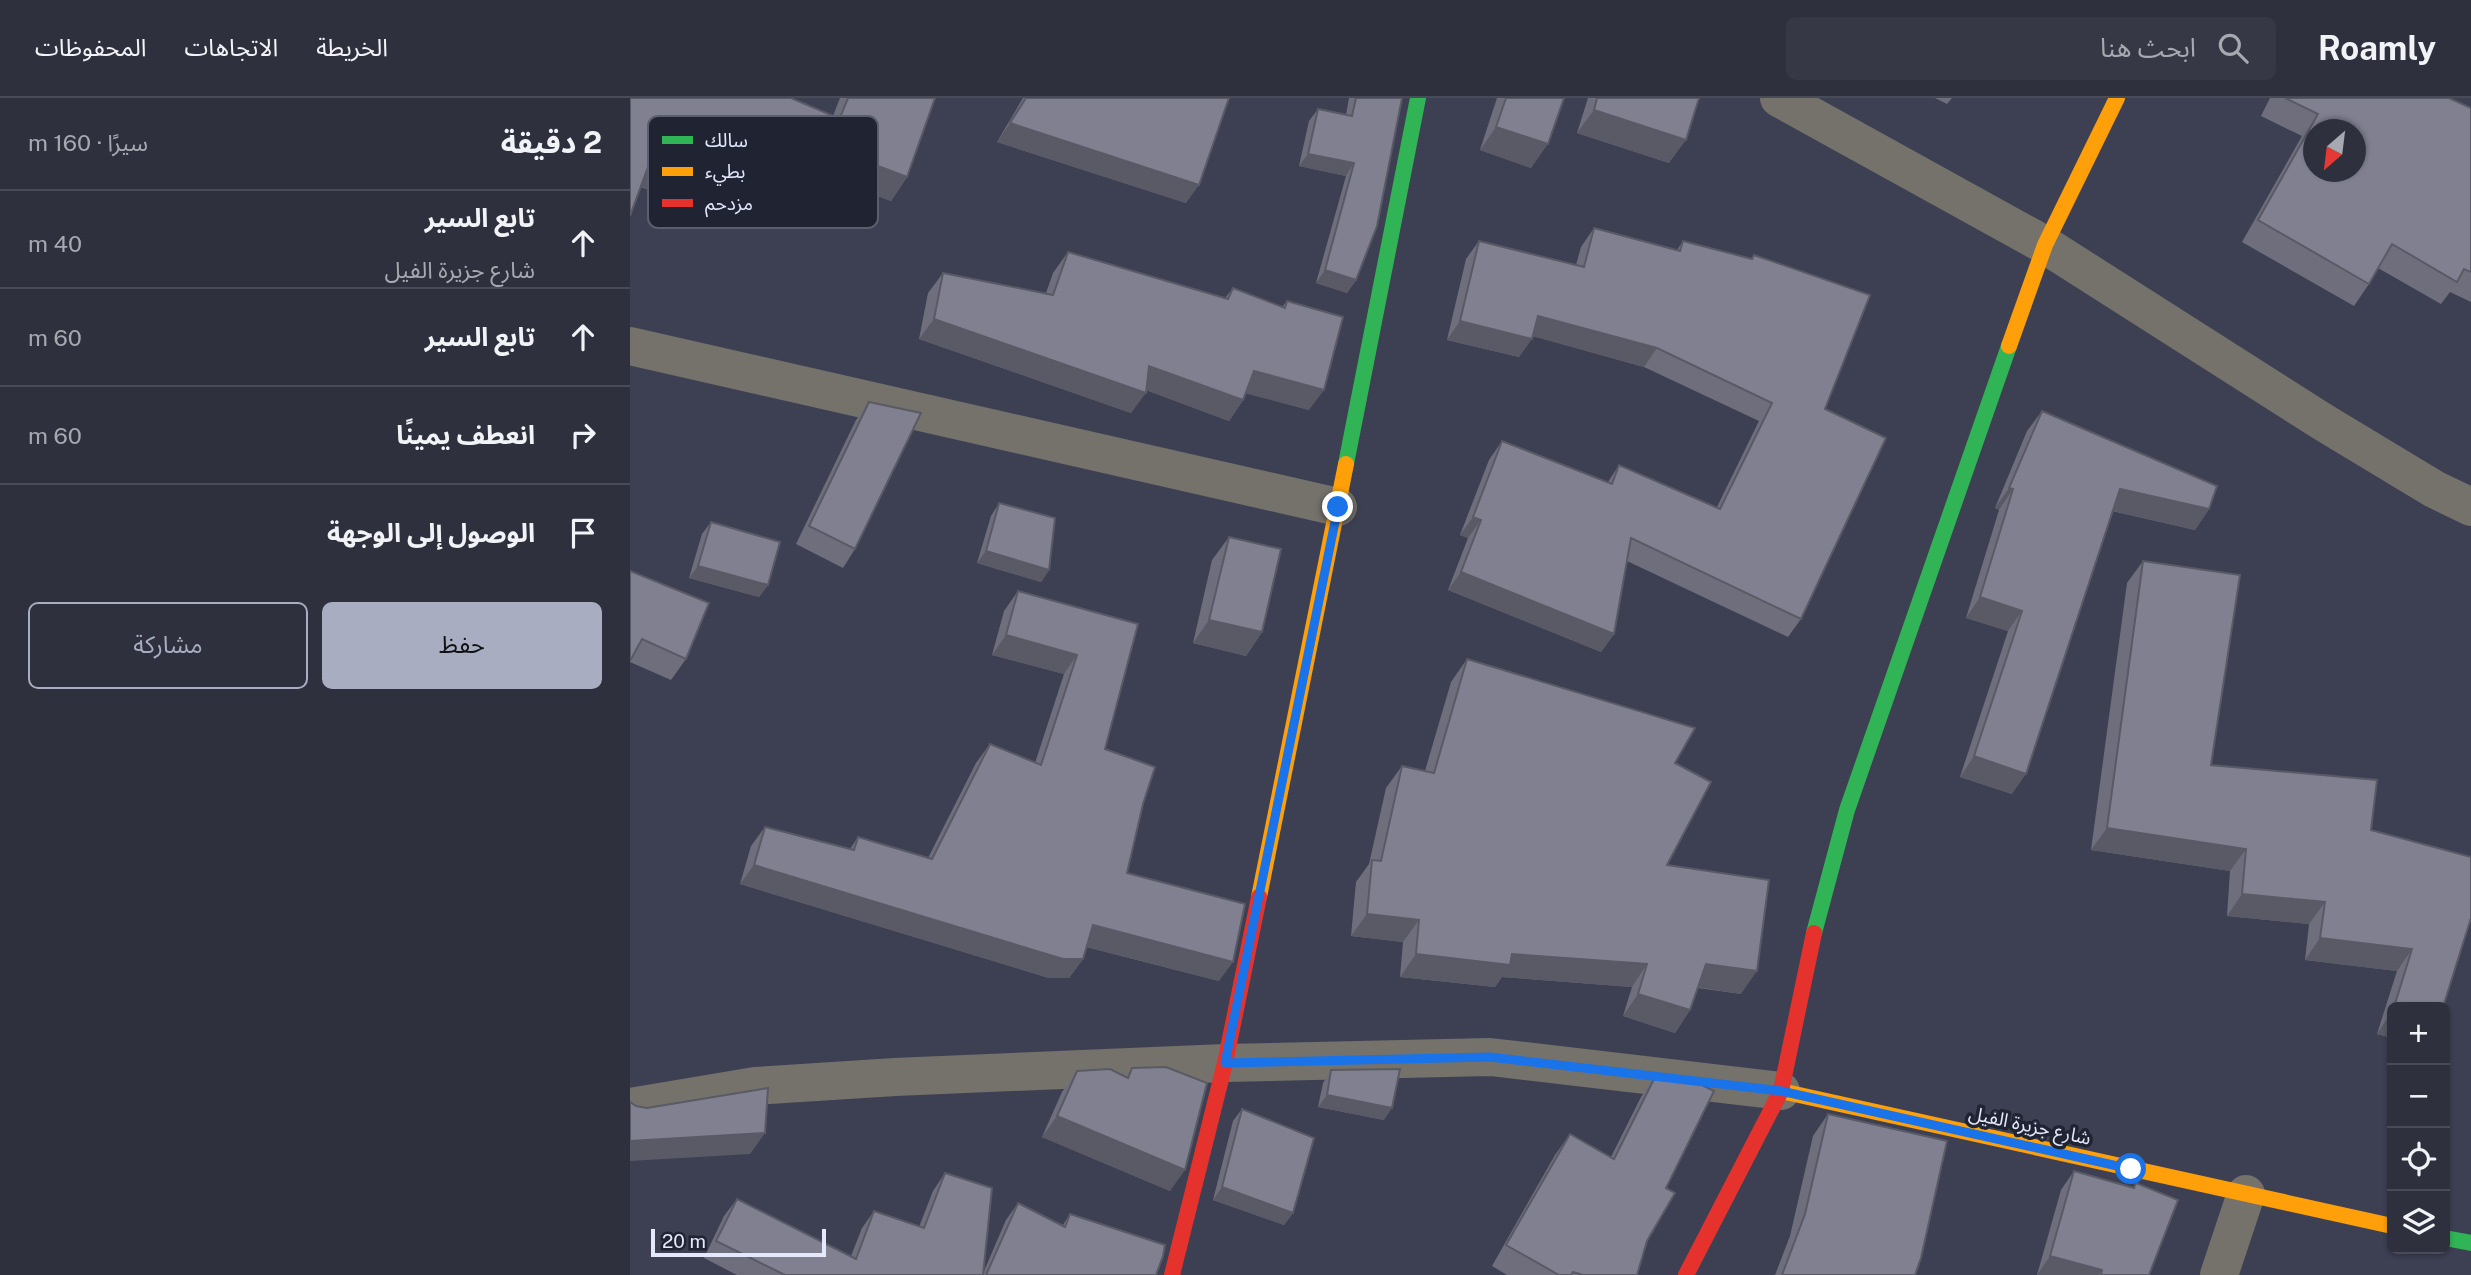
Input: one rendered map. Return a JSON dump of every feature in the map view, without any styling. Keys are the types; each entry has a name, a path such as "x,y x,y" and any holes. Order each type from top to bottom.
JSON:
{"street":[{"path":"1172,1275 1225,1063 1418,98"},
{"path":"1779,98 2045,245 2323,422 2434,489 2471,507"},
{"path":"1686,1275 1781,1091 1809,951 1847,810 2045,245 2117,98"},
{"path":"630,346 1338,507"},
{"path":"630,1107 769,1085 895,1077 1225,1063 1490,1057 1781,1091"},
{"name":"شارع جزيرة الفيل","path":"1781,1091 2387,1225"},
{"path":"2219,1275 2246,1194"},
{"path":"2450,1239 2471,1244"}],"building":[{"path":"630,98 791,98 833,116 648,116 648,167 630,216"},
{"path":"848,98 935,98 907,177 878,166 878,116 841,116"},
{"path":"1026,98 1229,98 1199,185 1010,123"},
{"path":"1356,98 1402,98 1377,226 1356,280 1325,270 1354,163 1308,154 1318,109 1352,116"},
{"path":"1506,98 1564,98 1548,144 1496,127"},
{"path":"1597,98 1699,98 1686,140 1594,110"},
{"path":"2285,98 2449,98 2471,108 2471,272 2464,269 2457,282 2392,244 2369,284 2258,220 2303,140 2303,182 2366,182 2366,119 2315,119 2318,114"},
{"path":"1594,228 1680,251 1683,241 1752,259 1754,255 1870,295 1825,409 1886,438 1801,619 1631,538 1614,634 1461,572 1481,520 1473,517 1502,441 1612,484 1619,465 1720,509 1772,403 1657,348 1538,316 1532,339 1460,321 1479,241 1584,267"},
{"path":"1068,252 1228,299 1233,288 1285,308 1287,301 1343,317 1324,390 1254,371 1243,400 1149,366 1146,393 934,319 943,273 1053,295"},
{"path":"869,402 921,413 855,549 809,526"},
{"path":"2042,411 2217,486 2209,509 2120,489 2026,774 1974,756 2022,611 1980,597 2013,489 2009,488"},
{"path":"999,503 1055,518 1049,570 986,551"},
{"path":"711,522 780,542 768,585 698,566"},
{"path":"1229,537 1281,549 1262,632 1209,620"},
{"path":"2143,561 2240,575 2211,765 2377,780 2371,830 2471,857 2471,918 2445,1002 2396,1002 2412,949 2320,938 2325,902 2242,894 2246,849 2107,828"},
{"path":"630,571 709,603 686,659 642,639 630,661"},
{"path":"1018,591 1138,624 1105,749 1155,767 1143,804 1127,873 1245,904 1233,962 1093,925 1083,959 1063,959 754,865 765,827 854,850 858,837 932,859 990,744 1041,765 1077,655 1006,635"},
{"path":"1467,659 1695,728 1675,763 1711,782 1667,865 1769,880 1757,971 1706,964 1690,1010 1638,994 1647,964 1512,954 1510,965 1416,954 1419,920 1367,914 1372,860 1381,861 1402,766 1434,773"},
{"path":"1166,1067 1207,1083 1185,1170 1057,1116 1077,1071 1110,1069 1128,1078 1132,1068"},
{"path":"1400,1069 1392,1108 1327,1095 1331,1070"},
{"path":"1656,1075 1690,1079 1714,1091 1666,1188 1675,1193 1647,1241 1637,1275 1583,1275 1573,1272 1571,1275 1559,1275 1506,1245 1570,1134 1614,1159"},
{"path":"768,1088 765,1133 630,1141 630,1102 647,1108"},
{"path":"1242,1109 1314,1138 1293,1213 1222,1187"},
{"path":"1828,1114 1947,1141 1915,1275 1782,1275 1805,1214"},
{"path":"2074,1171 2134,1188 2136,1183 2178,1200 2149,1275 2101,1275 2102,1270 2050,1256"},
{"path":"945,1173 992,1188 983,1275 785,1275 716,1241 737,1199 856,1259 874,1211 924,1228"},
{"path":"1018,1203 1065,1227 1070,1214 1165,1245 1156,1275 986,1275"}],"traffic: fast":[{"path":"1346,464 1418,98"},
{"path":"1814,933 1847,810 2009,346"},
{"path":"2450,1239 2471,1243"}],"traffic: slow":[{"path":"2009,346 2045,245 2117,98"},
{"path":"1259,897 1346,464"},
{"path":"1781,1091 2387,1225"}],"traffic: jam":[{"path":"1172,1275 1225,1063 1259,897"},
{"path":"1686,1275 1781,1091 1814,933"}],"route":[{"path":"1338,507 1225,1063 1490,1057 1781,1091 2131,1169"}]}
